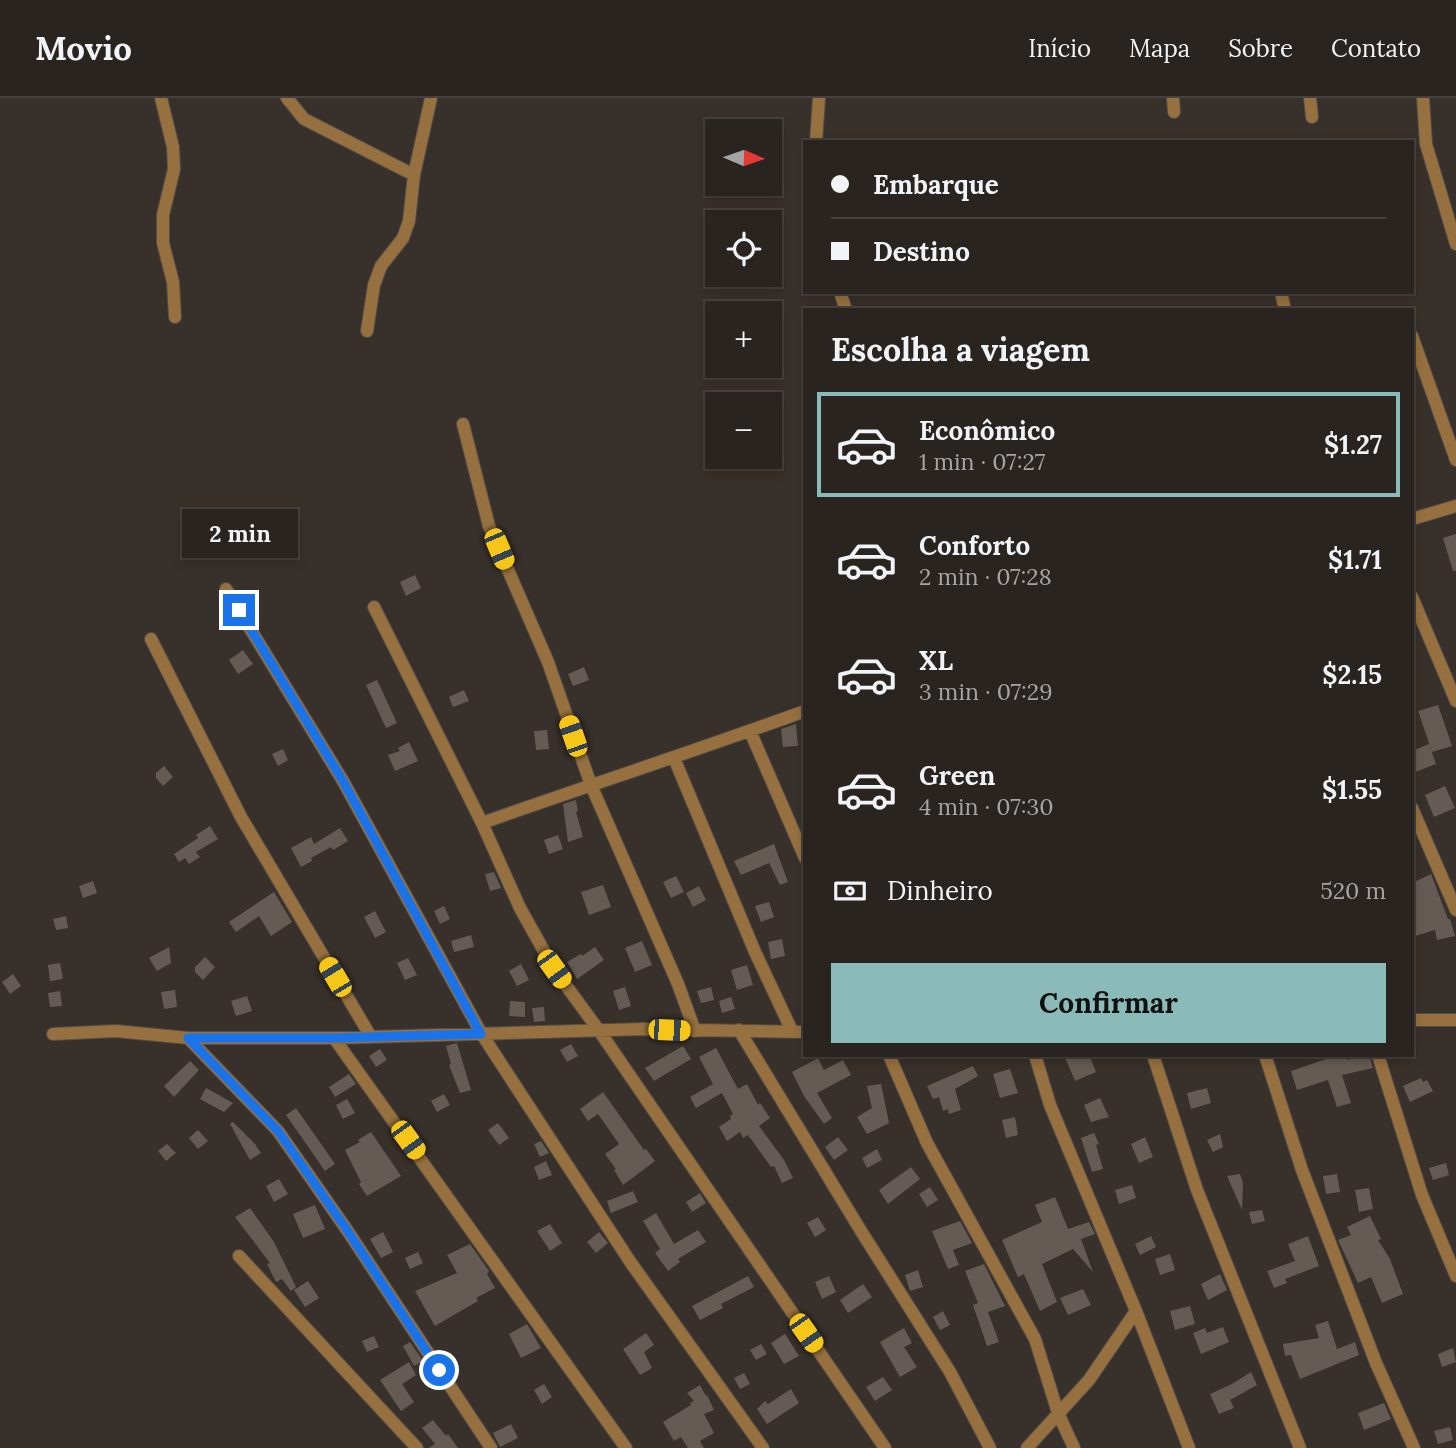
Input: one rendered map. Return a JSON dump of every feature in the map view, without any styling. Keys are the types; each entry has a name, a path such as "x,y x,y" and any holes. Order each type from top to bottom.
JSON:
{"street":[{"path":"161,98 173,147 174,169 163,215 163,243 173,282 175,317"},
{"path":"287,98 304,119 414,175"},
{"path":"367,331 381,267 402,238 409,221 414,175 431,98"},
{"path":"816,140 819,98"},
{"path":"1173,98 1174,112"},
{"path":"1310,98 1312,117"},
{"path":"1423,98 1426,144 1456,244"},
{"path":"1414,342 1456,460"},
{"path":"463,424 489,526 548,662 591,785 678,984 695,1031"},
{"path":"1414,518 1456,506"},
{"path":"226,589 343,781 481,1034 631,1262 763,1448"},
{"path":"1414,602 1456,701"},
{"path":"374,607 482,823 520,908 554,969 885,1448"},
{"path":"151,639 242,817 371,1037"},
{"path":"482,823 803,712"},
{"path":"750,731 803,853"},
{"path":"674,758 755,952 799,1032"},
{"path":"1414,812 1456,911"},
{"path":"1414,1020 1456,1020"},
{"path":"53,1034 116,1031 188,1038 334,1038 644,1029 799,1032"},
{"path":"739,1030 950,1373 990,1448"},
{"path":"188,1038 278,1131 491,1448"},
{"path":"334,1038 626,1448"},
{"path":"890,1057 927,1143 1035,1339 1058,1413 1074,1448"},
{"path":"1036,1057 1050,1105 1136,1311 1189,1448"},
{"path":"1154,1057 1197,1190 1300,1448"},
{"path":"1266,1057 1302,1170 1376,1363 1414,1448"},
{"path":"1379,1057 1422,1195 1456,1276"},
{"path":"239,1256 416,1448"},
{"path":"1027,1448 1089,1380 1136,1311"}],"building":[{"path":"1456,534 1456,571 1453,571 1443,538"},
{"path":"415,575 421,588 406,596 400,582"},
{"path":"243,650 253,664 238,674 229,660"},
{"path":"584,667 589,680 573,686 568,674"},
{"path":"377,680 397,723 386,728 366,685"},
{"path":"464,690 469,701 453,707 449,697"},
{"path":"1438,705 1452,746 1432,752 1418,711"},
{"path":"796,724 798,746 783,747 781,729"},
{"path":"547,730 549,749 536,750 534,731"},
{"path":"409,742 418,761 395,771 388,755 400,751 398,748"},
{"path":"1429,744 1436,764 1415,772 1414,750"},
{"path":"283,749 288,760 278,766 272,754"},
{"path":"164,766 173,777 163,786 156,778 156,773"},
{"path":"1445,786 1455,808 1434,817 1425,795"},
{"path":"576,800 576,812 583,837 568,842 563,804"},
{"path":"210,826 218,839 196,852 200,857 189,864 185,858 179,862 174,854 198,838 196,835"},
{"path":"340,828 348,841 311,858 312,861 301,867 291,848 311,837 314,844"},
{"path":"558,835 563,849 549,854 544,840"},
{"path":"774,844 788,882 780,885 769,863 741,875 734,861"},
{"path":"494,872 501,888 490,891 485,874"},
{"path":"1431,874 1455,936 1437,940 1435,930 1414,936 1414,882"},
{"path":"676,876 684,892 671,898 663,882"},
{"path":"93,881 97,893 83,898 79,886"},
{"path":"603,885 611,907 589,915 581,892"},
{"path":"699,886 706,900 693,907 686,893"},
{"path":"274,892 292,922 271,936 259,916 236,932 229,922"},
{"path":"769,902 774,917 761,922 755,906"},
{"path":"444,906 450,919 440,924 434,911"},
{"path":"375,911 386,932 375,938 364,917"},
{"path":"66,916 68,928 56,930 53,919"},
{"path":"471,935 474,947 454,952 451,941"},
{"path":"782,939 785,956 771,959 768,942"},
{"path":"642,941 652,965 635,972 625,948"},
{"path":"169,947 171,963 157,971 149,958"},
{"path":"595,947 604,960 577,979 567,962"},
{"path":"205,957 215,967 203,980 195,972 195,967"},
{"path":"408,958 417,975 405,980 397,963"},
{"path":"60,963 63,979 50,981 48,965"},
{"path":"521,964 529,980 517,986 509,971"},
{"path":"747,965 753,985 737,990 731,970"},
{"path":"13,974 21,986 10,994 2,982"},
{"path":"625,987 631,1006 619,1010 613,991"},
{"path":"711,987 714,1000 701,1003 697,991"},
{"path":"175,990 177,1007 164,1009 161,992"},
{"path":"60,991 62,1006 50,1007 48,993"},
{"path":"247,996 252,1011 236,1016 231,1001"},
{"path":"731,997 735,1009 722,1013 719,1001"},
{"path":"510,1001 525,1002 525,1017 509,1016"},
{"path":"544,1007 545,1021 534,1022 532,1008"},
{"path":"457,1043 471,1090 460,1093 449,1065 451,1064 446,1046"},
{"path":"571,1044 578,1056 567,1062 560,1050"},
{"path":"683,1046 691,1059 654,1081 645,1068"},
{"path":"716,1048 738,1089 747,1084 758,1105 760,1103 770,1118 759,1126 784,1160 793,1178 782,1183 774,1166 771,1167 748,1135 743,1138 740,1132 727,1141 719,1127 731,1119 733,1114 722,1093 696,1108 690,1097 713,1084 699,1057"},
{"path":"380,1049 387,1060 376,1067 369,1056"},
{"path":"1065,1057 1090,1057 1096,1072 1075,1081"},
{"path":"1370,1057 1373,1068 1342,1075 1351,1103 1337,1107 1328,1080 1297,1090 1291,1071 1326,1059"},
{"path":"818,1058 824,1070 843,1060 851,1075 817,1093 832,1118 824,1124 804,1096 792,1072"},
{"path":"190,1061 199,1070 174,1097 164,1086"},
{"path":"973,1066 978,1076 955,1089 961,1110 949,1114 948,1109 943,1111 939,1097 933,1099 927,1086"},
{"path":"1010,1069 1018,1093 1000,1098 993,1074"},
{"path":"349,1074 356,1084 335,1097 329,1087"},
{"path":"1421,1078 1423,1082 1427,1080 1433,1091 1410,1102 1403,1086"},
{"path":"881,1084 889,1123 867,1134 857,1117 872,1108 867,1086"},
{"path":"206,1088 233,1103 224,1112 200,1099"},
{"path":"1207,1088 1211,1103 1191,1109 1187,1093"},
{"path":"603,1092 644,1150 646,1149 655,1161 623,1185 605,1154 619,1144 598,1114 588,1121 580,1109"},
{"path":"444,1094 450,1105 437,1112 431,1101"},
{"path":"1100,1098 1109,1117 1091,1122 1084,1105"},
{"path":"347,1099 355,1113 343,1119 336,1105"},
{"path":"296,1108 335,1164 325,1171 286,1115"},
{"path":"1015,1117 1018,1135 1006,1138 1002,1120"},
{"path":"233,1122 261,1153 250,1160 230,1124"},
{"path":"498,1123 509,1138 499,1145 488,1130"},
{"path":"198,1130 208,1141 198,1149 189,1138"},
{"path":"371,1132 401,1176 367,1196 345,1150"},
{"path":"1094,1133 1099,1144 1096,1145 1103,1169 1092,1172 1081,1138"},
{"path":"1220,1134 1223,1147 1213,1152 1207,1140"},
{"path":"838,1137 848,1150 834,1160 825,1147"},
{"path":"1145,1137 1153,1157 1139,1163 1131,1144"},
{"path":"541,1141 549,1153 540,1157 534,1144"},
{"path":"167,1144 176,1153 166,1161 158,1151"},
{"path":"877,1149 882,1160 867,1168 862,1158"},
{"path":"546,1161 552,1175 539,1180 534,1167"},
{"path":"1446,1163 1449,1175 1433,1180 1429,1168"},
{"path":"911,1167 920,1179 888,1204 879,1190"},
{"path":"1240,1174 1243,1183 1242,1210 1227,1176"},
{"path":"1337,1174 1340,1192 1326,1194 1323,1176"},
{"path":"279,1179 288,1194 274,1202 266,1186"},
{"path":"1132,1185 1136,1198 1119,1204 1115,1190"},
{"path":"930,1187 938,1200 927,1207 919,1194"},
{"path":"1369,1188 1373,1209 1359,1212 1355,1190"},
{"path":"633,1191 638,1202 611,1213 607,1201"},
{"path":"700,1193 706,1203 692,1212 686,1202"},
{"path":"1055,1197 1068,1229 1089,1222 1095,1234 1081,1239 1093,1272 1073,1249 1042,1264 1057,1302 1040,1311 1024,1274 1018,1277 1002,1240 1042,1222 1035,1205"},
{"path":"315,1205 325,1229 303,1238 293,1214"},
{"path":"250,1208 274,1242 296,1287 291,1291 282,1279 276,1282 267,1264 270,1263 235,1217"},
{"path":"1262,1210 1265,1221 1252,1224 1249,1212"},
{"path":"656,1213 674,1244 698,1230 706,1242 678,1259 680,1262 668,1271 655,1253 660,1249 643,1221"},
{"path":"1370,1216 1403,1294 1382,1303 1371,1277 1358,1283 1338,1240 1351,1235 1347,1227"},
{"path":"818,1217 826,1230 815,1237 807,1223"},
{"path":"960,1221 972,1243 953,1250 959,1265 948,1269 932,1231"},
{"path":"550,1224 562,1243 550,1251 537,1231"},
{"path":"383,1232 393,1252 381,1258 370,1239"},
{"path":"599,1232 608,1243 596,1253 587,1242"},
{"path":"1151,1236 1156,1247 1140,1255 1135,1244"},
{"path":"1308,1236 1319,1266 1285,1279 1287,1283 1274,1288 1267,1271 1295,1261 1288,1244"},
{"path":"470,1244 489,1271 487,1274 495,1288 435,1326 415,1291 457,1273 447,1255"},
{"path":"418,1252 423,1263 410,1269 405,1258"},
{"path":"1170,1254 1175,1270 1160,1275 1155,1259"},
{"path":"984,1264 1005,1306 988,1312 999,1342 987,1346 973,1305 978,1303 965,1271"},
{"path":"918,1270 923,1287 910,1291 905,1275"},
{"path":"1220,1274 1227,1290 1208,1300 1201,1284"},
{"path":"748,1276 754,1287 721,1304 723,1308 700,1320 692,1306"},
{"path":"829,1276 836,1292 822,1299 815,1282"},
{"path":"308,1281 319,1298 305,1307 294,1290"},
{"path":"863,1284 872,1297 848,1313 840,1300"},
{"path":"1083,1289 1091,1305 1068,1315 1060,1298"},
{"path":"1190,1306 1195,1324 1175,1330 1170,1311"},
{"path":"943,1311 950,1325 940,1330 933,1317"},
{"path":"1328,1321 1337,1349 1355,1342 1359,1355 1300,1379 1291,1355 1285,1356 1283,1344 1319,1338 1315,1325"},
{"path":"527,1324 541,1348 521,1358 509,1334"},
{"path":"1223,1327 1229,1342 1201,1354 1193,1333 1205,1328 1207,1333"},
{"path":"904,1328 912,1343 904,1347 917,1367 900,1377 880,1342"},
{"path":"646,1333 654,1345 644,1352 652,1368 640,1375 623,1349"},
{"path":"785,1334 799,1356 784,1364 771,1343"},
{"path":"374,1336 379,1347 367,1352 362,1341"},
{"path":"410,1342 423,1361 414,1366 403,1346"},
{"path":"761,1344 767,1354 756,1360 750,1350"},
{"path":"1453,1348 1456,1362 1442,1367 1438,1354"},
{"path":"409,1362 416,1375 402,1384 414,1402 401,1411 380,1380"},
{"path":"1251,1372 1257,1385 1230,1400 1234,1408 1219,1414 1210,1394"},
{"path":"744,1373 750,1384 740,1389 734,1378"},
{"path":"883,1377 892,1390 875,1401 866,1387"},
{"path":"544,1384 552,1397 542,1404 534,1390"},
{"path":"700,1385 714,1410 704,1414 714,1433 700,1441 704,1448 688,1448 681,1437 674,1441 663,1422 691,1405 694,1401 687,1393"},
{"path":"791,1389 799,1403 767,1424 757,1409 765,1401 768,1404"},
{"path":"1384,1403 1391,1419 1364,1430 1358,1413"},
{"path":"433,1420 458,1448 429,1448 435,1444 422,1428"},
{"path":"511,1424 518,1438 500,1447 493,1433"},
{"path":"1450,1427 1453,1440 1438,1444 1434,1431"}],"route":[{"path":"239,610 343,781 481,1034 188,1038 278,1131 439,1370"}]}
